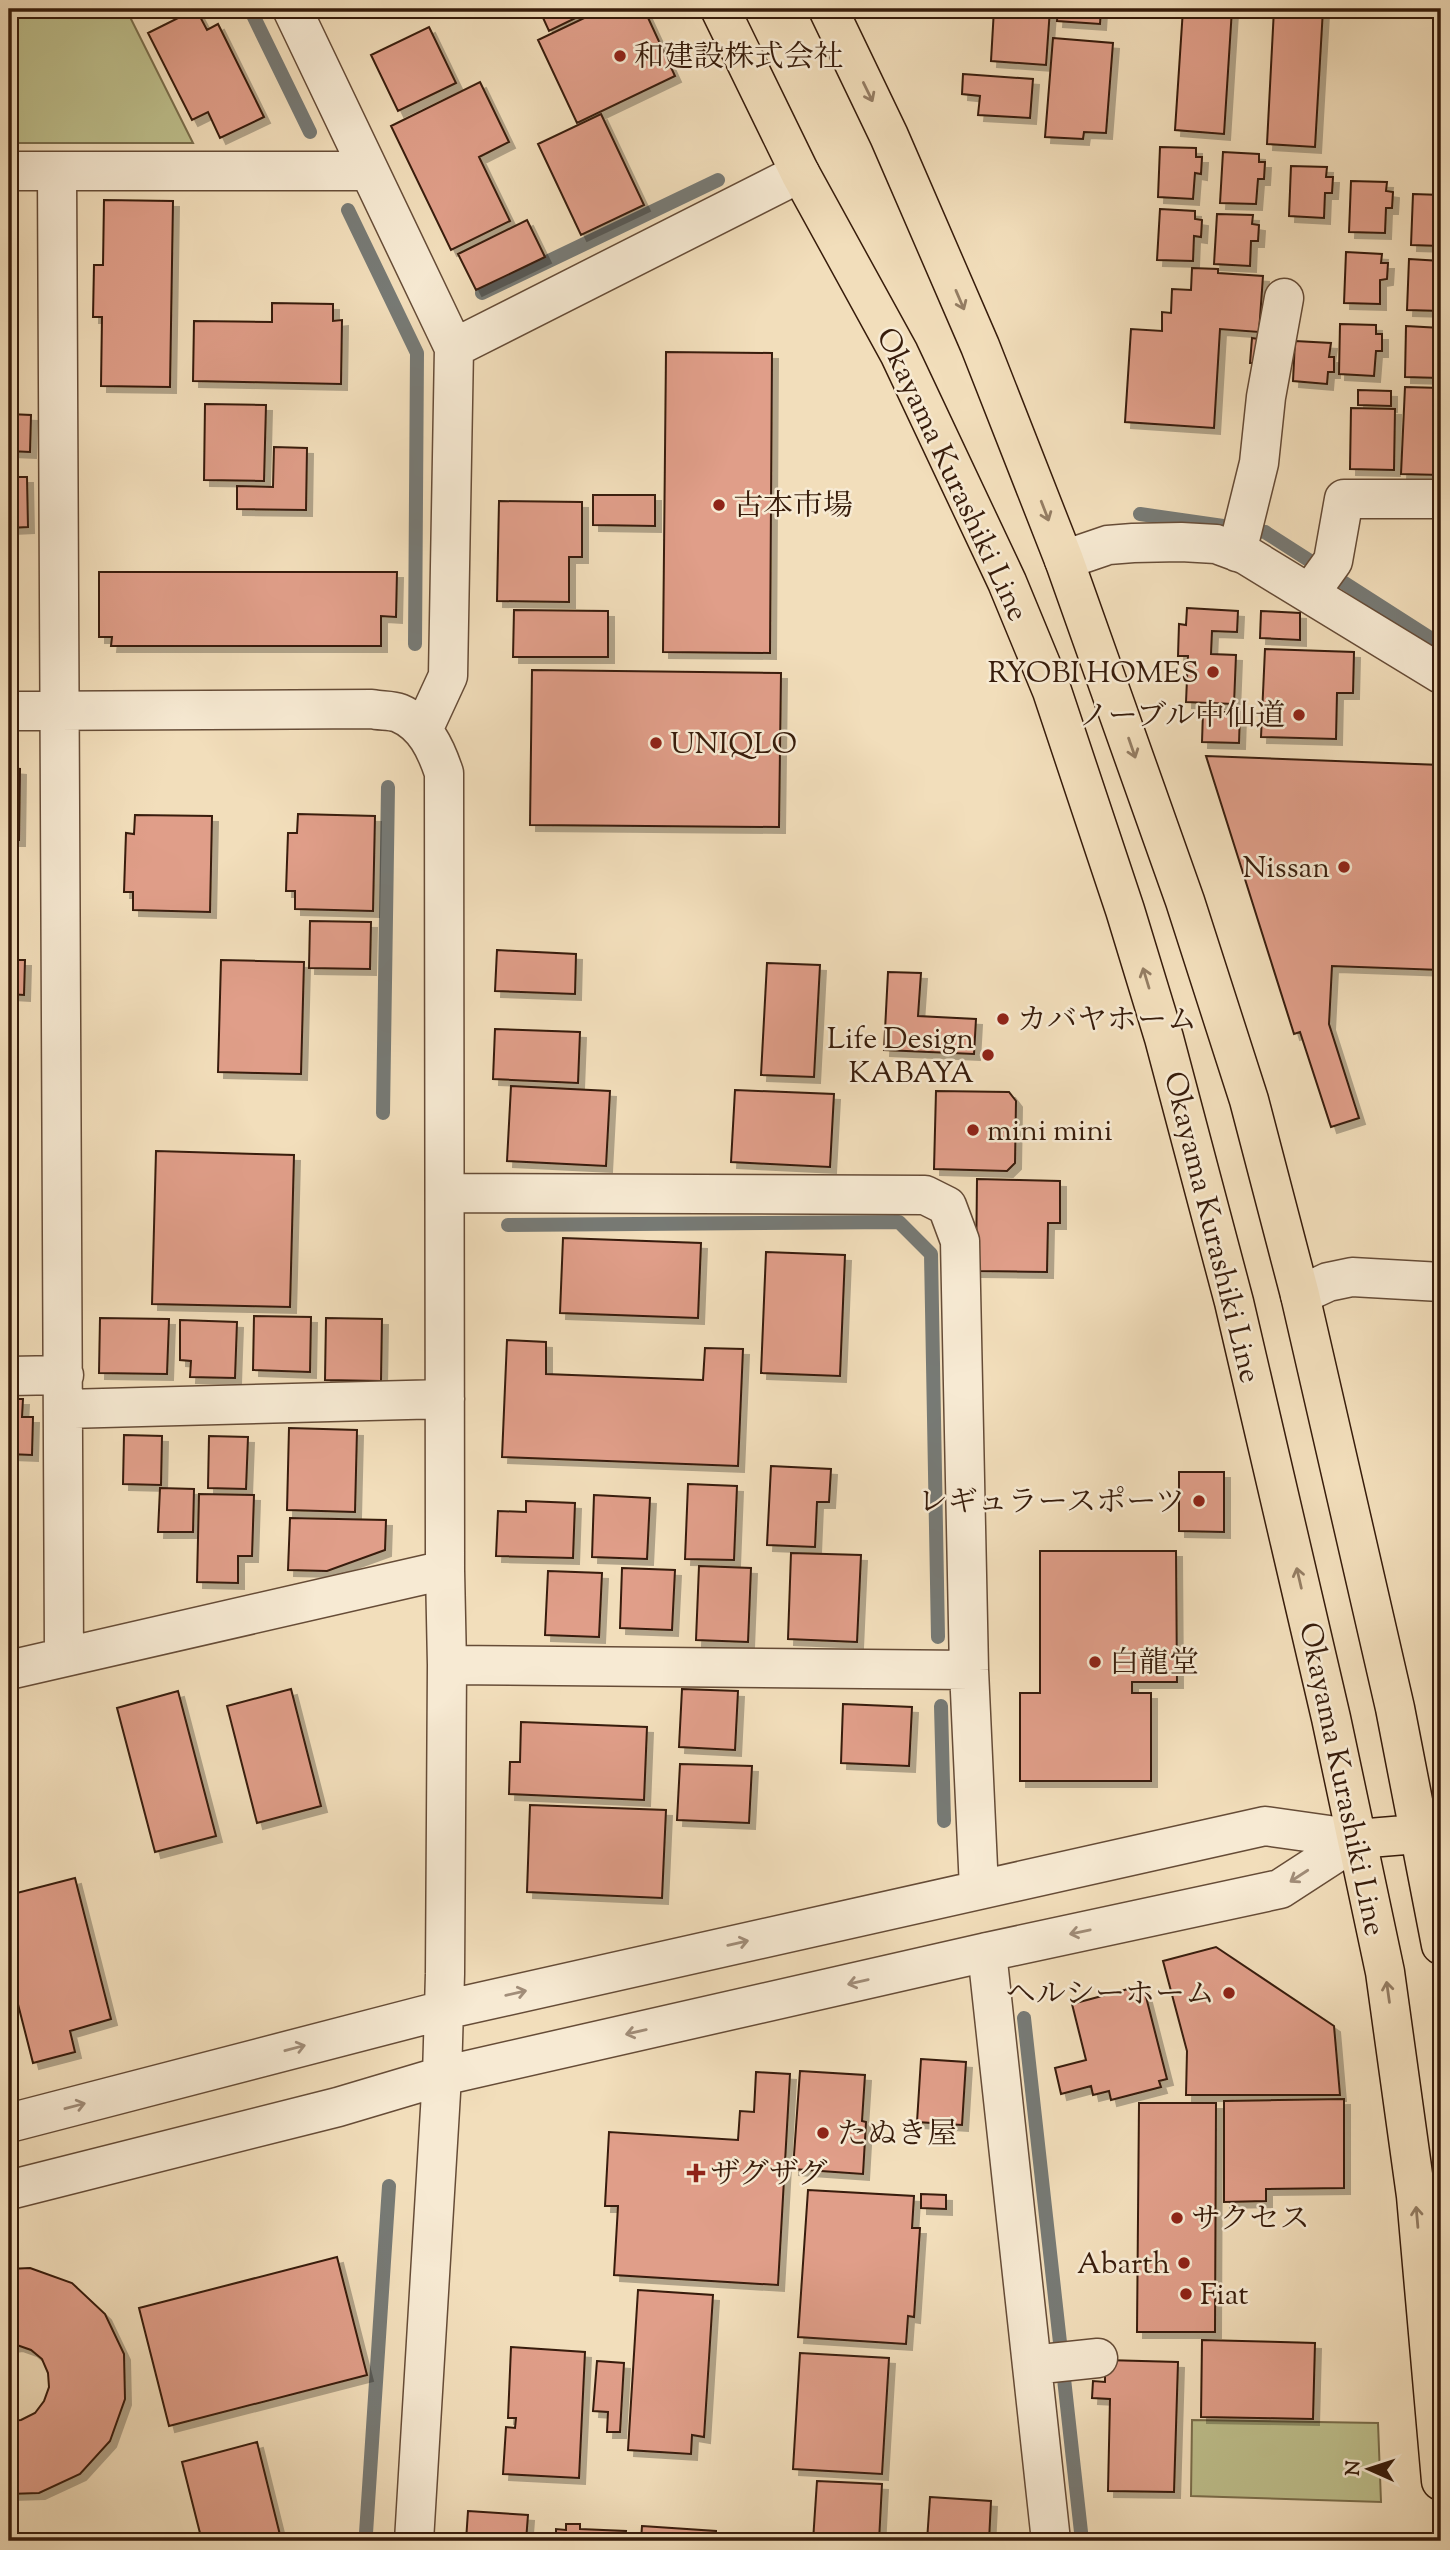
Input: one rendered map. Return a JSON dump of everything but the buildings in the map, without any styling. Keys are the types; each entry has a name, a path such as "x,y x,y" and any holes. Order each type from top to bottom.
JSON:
{"main road":[{"name":"Okayama Kurashiki Line","path":"720,9 800,173 899,353 1007,582 1057,704 1164,1038 1234,1302 1331,1718 1385,1972 1416,2196 1441,2481"},
{"name":"Okayama Kurashiki Line","path":"828,9 889,136 980,346 1064,561 1185,901 1249,1100 1300,1295 1395,1708 1430,1832 1441,1945"},
{"path":"1357,1839 1430,1832"}],"street":[{"path":"292,9 454,348 448,676 423,730"},
{"path":"9,171 368,171"},
{"path":"57,171 64,1656"},
{"path":"454,348 800,173"},
{"path":"1242,535 1259,463 1266,397 1284,298"},
{"path":"1321,577 1345,499 1441,499"},
{"path":"1064,561 1108,545 1181,542 1216,544 1242,535 1321,577 1441,674"},
{"path":"9,711 372,709 399,713 423,730 436,749 444,773 447,1665 444,2010 414,2541"},
{"path":"445,1193 925,1195 947,1206 960,1241 969,1670 979,1889"},
{"path":"1300,1295 1328,1282 1352,1277 1441,1282"},
{"path":"9,1376 64,1392 445,1399"},
{"path":"9,1670 445,1570"},
{"path":"447,1665 969,1670"},
{"path":"9,2123 444,2010 1265,1826 1357,1839"},
{"path":"9,2190 338,2107 442,2076 987,1952 1280,1889 1357,1839"},
{"path":"987,1952 1064,2362 1051,2541"}],"green space":[{"path":"9,9 126,9 193,143 9,143"},
{"path":"1192,2420 1378,2423 1381,2502 1191,2496"}],"waterway":[{"path":"250,9 310,132"},
{"path":"482,293 718,180"},
{"path":"348,210 417,353 415,644"},
{"path":"1140,514 1265,532 1441,645"},
{"path":"383,1113 388,787"},
{"path":"508,1225 899,1222 931,1254 938,1637"},
{"path":"941,1706 944,1821"},
{"path":"1024,2018 1082,2541"},
{"path":"366,2533 389,2186"}],"place":[{"name":"和建設株式会社","path":"620,56"},
{"name":"古本市場","path":"719,505"},
{"name":"RYOBI HOMES","path":"1213,672"},
{"name":"ノーブル中仙道","path":"1299,715"},
{"name":"UNIQLO","path":"656,743"},
{"name":"Nissan","path":"1344,867"},
{"name":"カバヤホーム","path":"1003,1019"},
{"name":"Life Design KABAYA","path":"988,1055"},
{"name":"mini mini","path":"973,1130"},
{"name":"レギュラースポーツ","path":"1199,1501"},
{"name":"白龍堂","path":"1095,1662"},
{"name":"ヘルシーホーム","path":"1229,1993"},
{"name":"たぬき屋","path":"823,2133"},
{"name":"ザグザグ","path":"696,2173"},
{"name":"サクセス","path":"1177,2218"},
{"name":"Abarth","path":"1184,2263"},
{"name":"Fiat","path":"1186,2294"}]}
